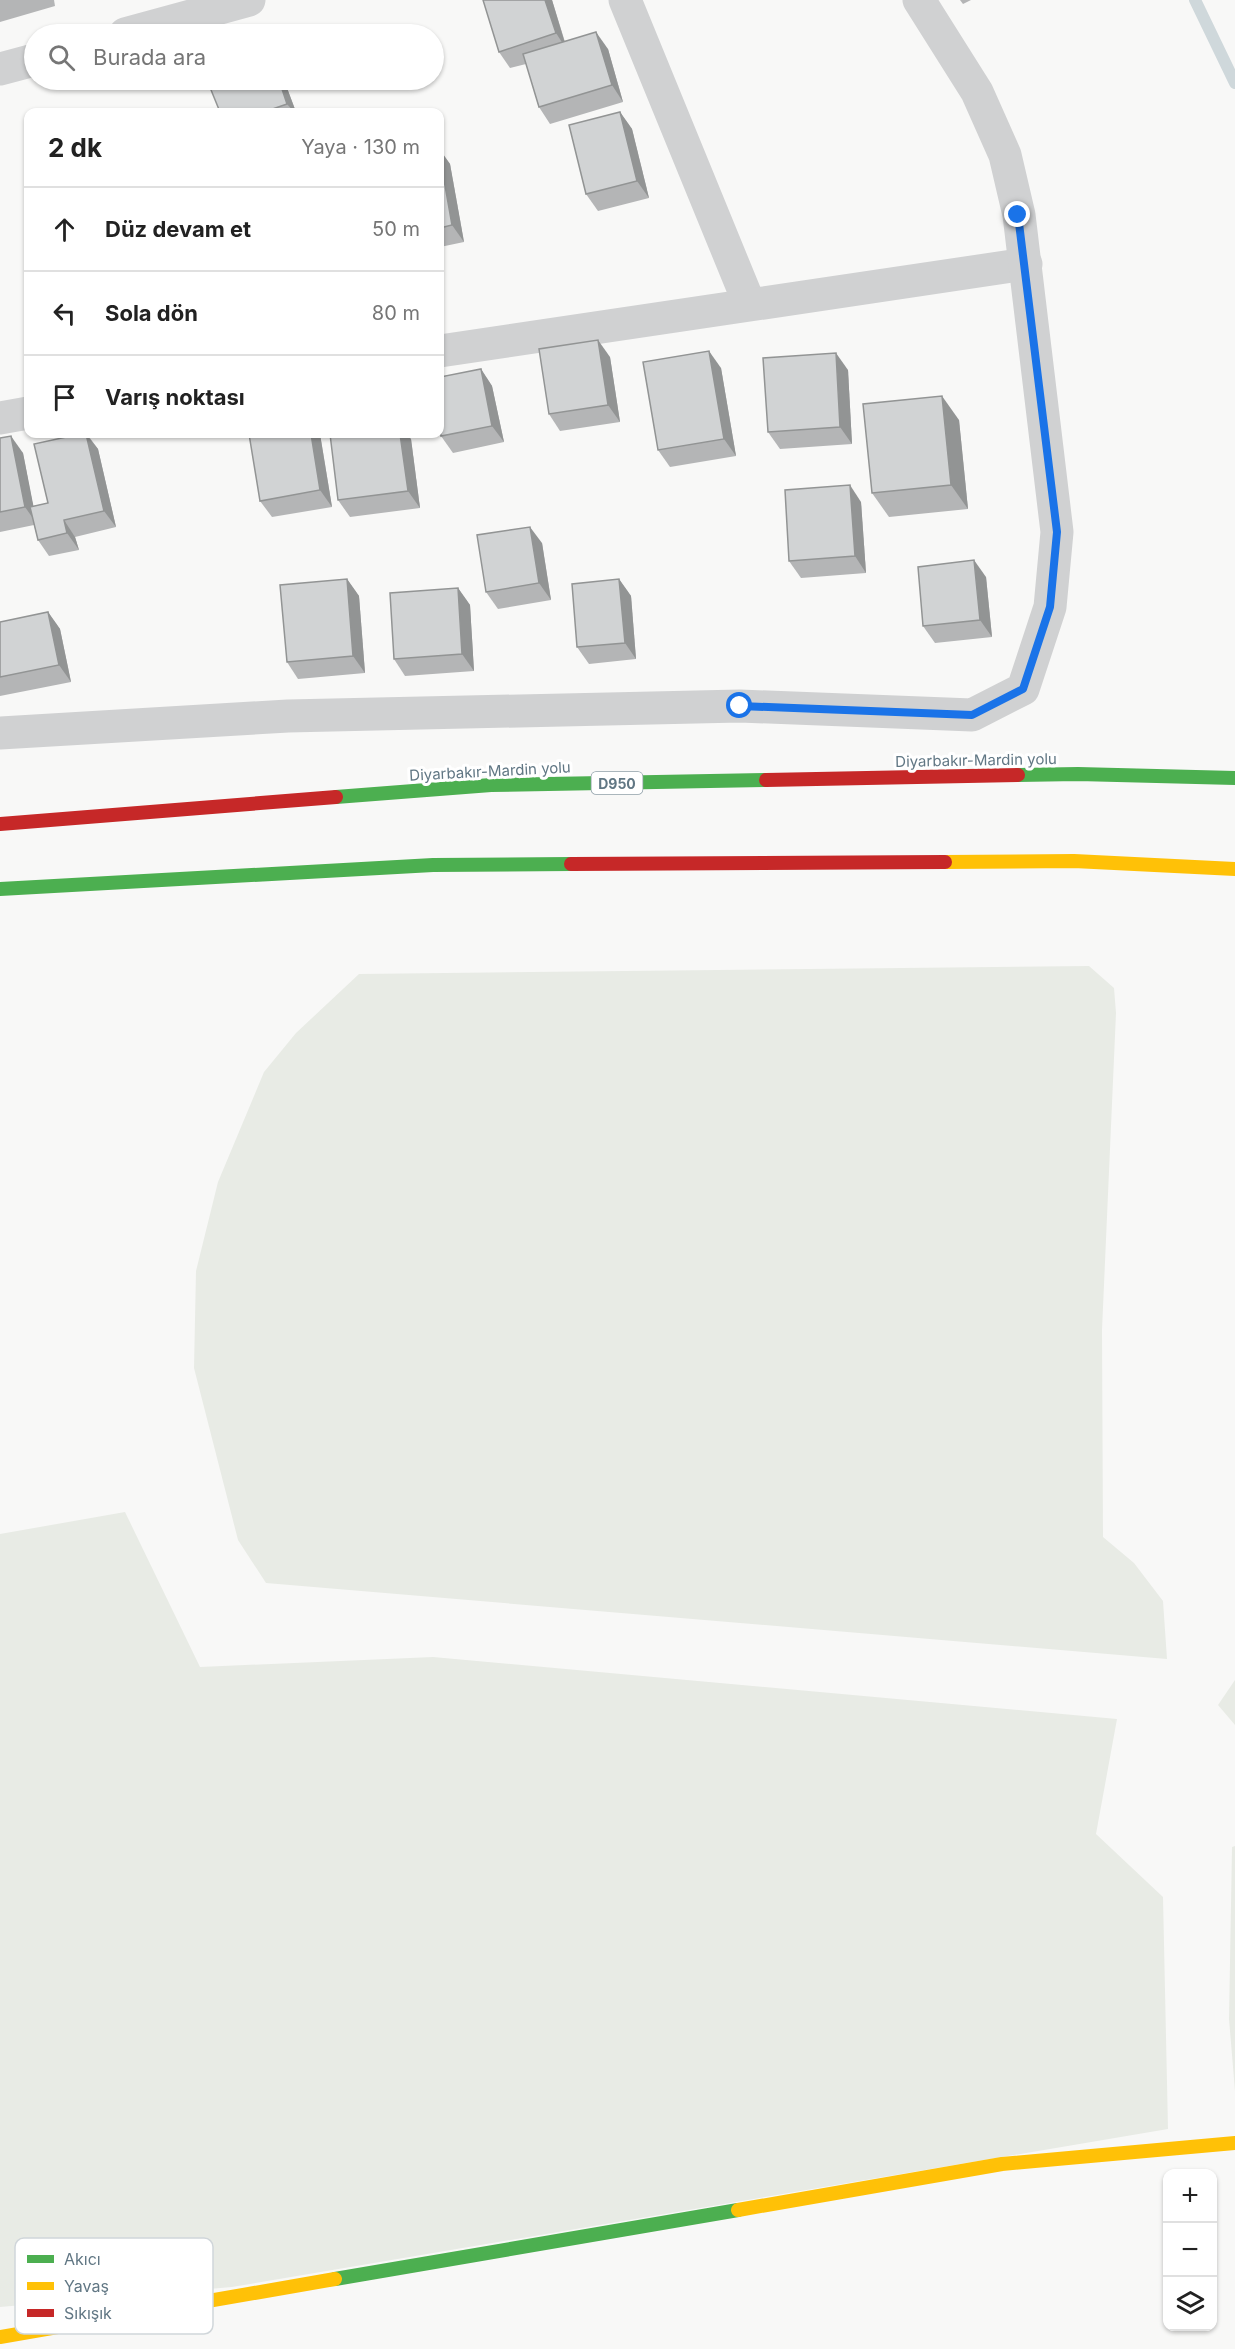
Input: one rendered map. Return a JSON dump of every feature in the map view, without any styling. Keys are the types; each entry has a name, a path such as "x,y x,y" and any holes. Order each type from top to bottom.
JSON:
{"main road":[{"name":"Diyarbakır-Mardin yolu","path":"0,824 491,785 1078,774 1235,778"},
{"path":"0,890 433,865 1074,861 1235,869"},
{"path":"213,2300 1002,2164 1235,2143"},
{"path":"0,2337 17,2334"}],"street":[{"path":"161,24 249,0"},
{"path":"625,0 749,303"},
{"path":"0,733 288,716 740,706 972,715 1023,689 1050,607 1057,532 1026,264 1005,155 977,92 919,0"},
{"path":"0,69 24,63"},
{"path":"444,350 749,303 1026,264"},
{"path":"0,418 24,414"}],"shaded area":[{"path":"1089,966 1114,988 1116,1013 1102,1330 1103,1537 1134,1563 1163,1601 1167,1659 266,1583 238,1540 194,1368 196,1271 218,1182 264,1072 296,1033 359,974"},
{"path":"125,1512 200,1667 433,1657 1117,1719 1096,1834 1163,1897 1168,2129 232,2287 213,2289 213,2238 15,2238 15,2306 0,2307 0,1534"},
{"path":"1235,1680 1235,1725 1218,1705"},
{"path":"1235,1846 1235,2091 1229,2019 1232,1847"}],"building":[{"path":"483,0 545,0 556,33 499,52"},
{"path":"596,32 612,85 539,107 523,54"},
{"path":"211,90 282,90 287,104 276,108 218,108"},
{"path":"620,112 637,181 586,194 569,125"},
{"path":"444,180 452,225 444,227"},
{"path":"598,340 608,405 549,414 539,349"},
{"path":"709,351 724,439 658,450 643,362"},
{"path":"836,353 840,427 768,432 763,358"},
{"path":"481,369 492,426 444,435 444,376"},
{"path":"942,396 951,485 872,493 863,404"},
{"path":"11,436 25,507 0,512 0,438"},
{"path":"62,438 87,438 104,511 64,520 67,533 38,540 30,507 48,503 34,444"},
{"path":"250,438 312,438 320,490 260,501"},
{"path":"330,438 401,438 408,491 338,500"},
{"path":"850,485 855,556 789,561 785,490"},
{"path":"530,527 539,583 486,592 477,535"},
{"path":"974,560 980,620 923,626 918,567"},
{"path":"347,579 353,656 287,662 280,585"},
{"path":"619,579 625,643 577,647 572,584"},
{"path":"458,588 462,654 394,659 390,593"},
{"path":"48,612 59,665 0,677 0,622"}],"waterway":[{"path":"1195,0 1235,83"}],"traffic: fast":[{"path":"1018,775 1078,774 1235,778"},
{"path":"336,797 491,785 766,780"},
{"path":"0,889 433,865 571,864"},
{"path":"335,2279 738,2210"}],"traffic: slow":[{"path":"945,862 1074,861 1235,869"},
{"path":"738,2210 1002,2164 1235,2143"},
{"path":"213,2300 335,2279"},
{"path":"0,2337 17,2334"}],"traffic: jam":[{"path":"766,780 1018,775"},
{"path":"0,824 336,797"},
{"path":"571,864 945,862"}],"route":[{"path":"740,706 972,715 1023,689 1050,607 1057,532 1026,264 1018,215"}]}
